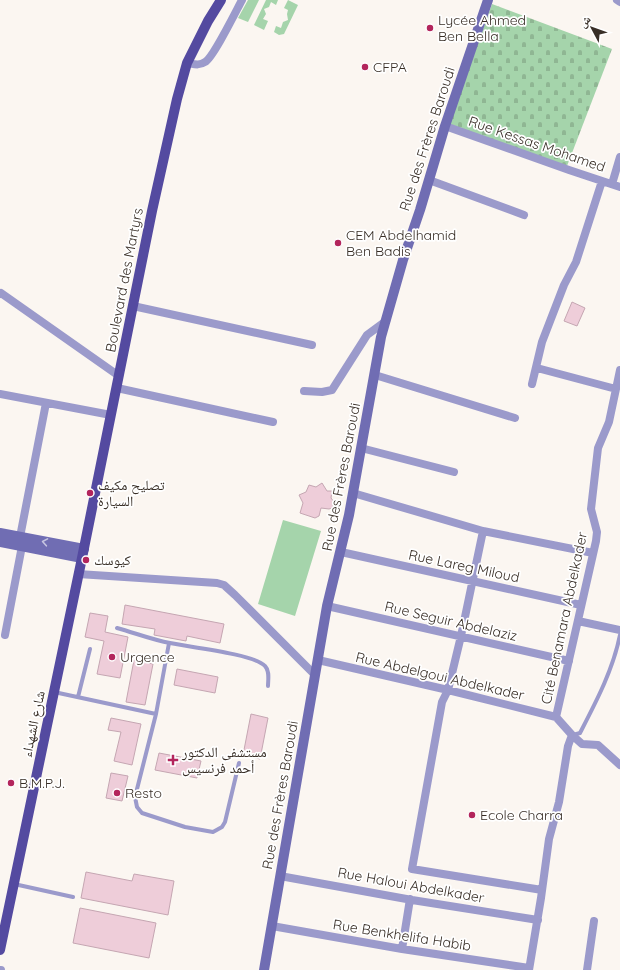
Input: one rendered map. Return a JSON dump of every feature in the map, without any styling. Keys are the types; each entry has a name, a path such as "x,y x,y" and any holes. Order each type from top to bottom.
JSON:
{"main road":[{"name":"Boulevard des Martyrs","path":"78,574 155,196 177,99 187,62 208,21 221,0"},
{"name":"شارع الشهداء","path":"0,950 78,574"}],"street":[{"path":"187,62 196,65 206,62 216,48 242,0"},
{"name":"Rue des Frères Baroudi","path":"264,970 315,675 328,606 353,493 381,337 387,321 403,260 445,126 488,0"},
{"name":"Rue Kessas Mohamed","path":"445,126 616,186"},
{"path":"616,186 620,157"},
{"path":"429,180 524,215"},
{"path":"532,384 542,342 564,285 576,262 602,181"},
{"path":"0,294 1,293 119,376"},
{"path":"133,306 312,345"},
{"path":"304,391 322,392 332,390 367,335 387,321"},
{"path":"537,368 616,389"},
{"name":"Cité Benamara Abdelkader","path":"620,370 609,422 598,448 591,509 597,532 556,717 582,744 598,745 620,765"},
{"path":"375,375 515,418"},
{"path":"116,388 273,422"},
{"path":"0,394 111,415"},
{"path":"5,635 46,403"},
{"path":"361,448 454,472"},
{"path":"353,493 483,531 593,553"},
{"path":"483,531 461,636 448,690 442,702 412,869 542,890"},
{"path":"0,533 21,542"},
{"path":"0,542 21,542 83,553"},
{"name":"Rue Lareg Miloud","path":"341,552 581,604"},
{"path":"78,574 212,583 224,586 236,595 315,675"},
{"name":"Rue Seguir Abdelaziz","path":"328,606 569,661"},
{"path":"578,621 620,630"},
{"name":"Rue Abdelgoui Abdelkader","path":"318,660 556,717"},
{"path":"529,969 538,920 549,839 558,802 568,746 572,735"},
{"name":"Rue Haloui Abdelkader","path":"280,876 538,920"},
{"path":"402,948 410,899"},
{"path":"587,970 594,921"},
{"name":"Rue Benkhelifa Habib","path":"272,926 529,969"}],"lane":[{"path":"117,628 169,643 221,652 255,660 264,664 268,670 268,686"},
{"path":"572,735 580,732 593,708 616,655 620,635"},
{"path":"169,643 156,714 135,798 137,807 142,813 185,827 213,832 222,827 225,822 239,763"},
{"path":"78,697 90,649"},
{"path":"54,692 156,714"},
{"path":"14,884 73,897"}],"green space":[{"path":"248,0 259,0 248,22 238,18"},
{"path":"266,0 278,0 276,5 271,2 269,7 264,9 266,14 263,19 268,21 264,30 254,25"},
{"path":"288,0 298,5 284,34 279,35 274,32 276,26 281,28 283,22 288,20 288,10 284,8"},
{"path":"492,4 612,49 567,166 449,124"},
{"path":"283,520 321,531 295,616 258,604"}],"building":[{"path":"572,302 585,308 577,326 564,321"},
{"path":"322,483 327,491 332,491 331,498 334,502 332,508 321,508 319,516 315,518 300,513 303,503 299,495 306,492 309,485 316,487"},
{"path":"125,605 224,624 220,643 187,636 186,641 154,635 155,629 122,624"},
{"name":"Urgence","path":"90,613 108,616 105,632 128,637 120,678 97,674 104,641 85,637"},
{"path":"134,660 153,664 145,705 126,702"},
{"path":"177,669 218,677 215,693 174,685"},
{"path":"251,714 268,718 260,759 243,755"},
{"path":"111,718 141,724 132,765 114,761 121,732 108,730"},
{"path":"159,753 201,761 197,778 155,770"},
{"path":"111,773 128,776 122,801 106,798"},
{"path":"86,872 132,881 134,874 174,881 168,915 81,898"},
{"path":"80,908 156,923 149,958 73,943"}],"place":[{"name":"Lycée Ahmed Ben Bella","path":"430,28"},
{"name":"CFPA","path":"365,67"},
{"name":"CEM Abdelhamid Ben Badis","path":"338,243"},
{"name":"تصليح مكيف السيارة","path":"90,493"},
{"name":"كيوسك","path":"86,560"},
{"name":"Urgence","path":"112,657"},
{"name":"مستشفى الدكتور أحمد فرنسيس","path":"173,760"},
{"name":"B.M.P.J.","path":"11,783"},
{"name":"Resto","path":"117,793"},
{"name":"Ecole Charra","path":"472,815"}]}
